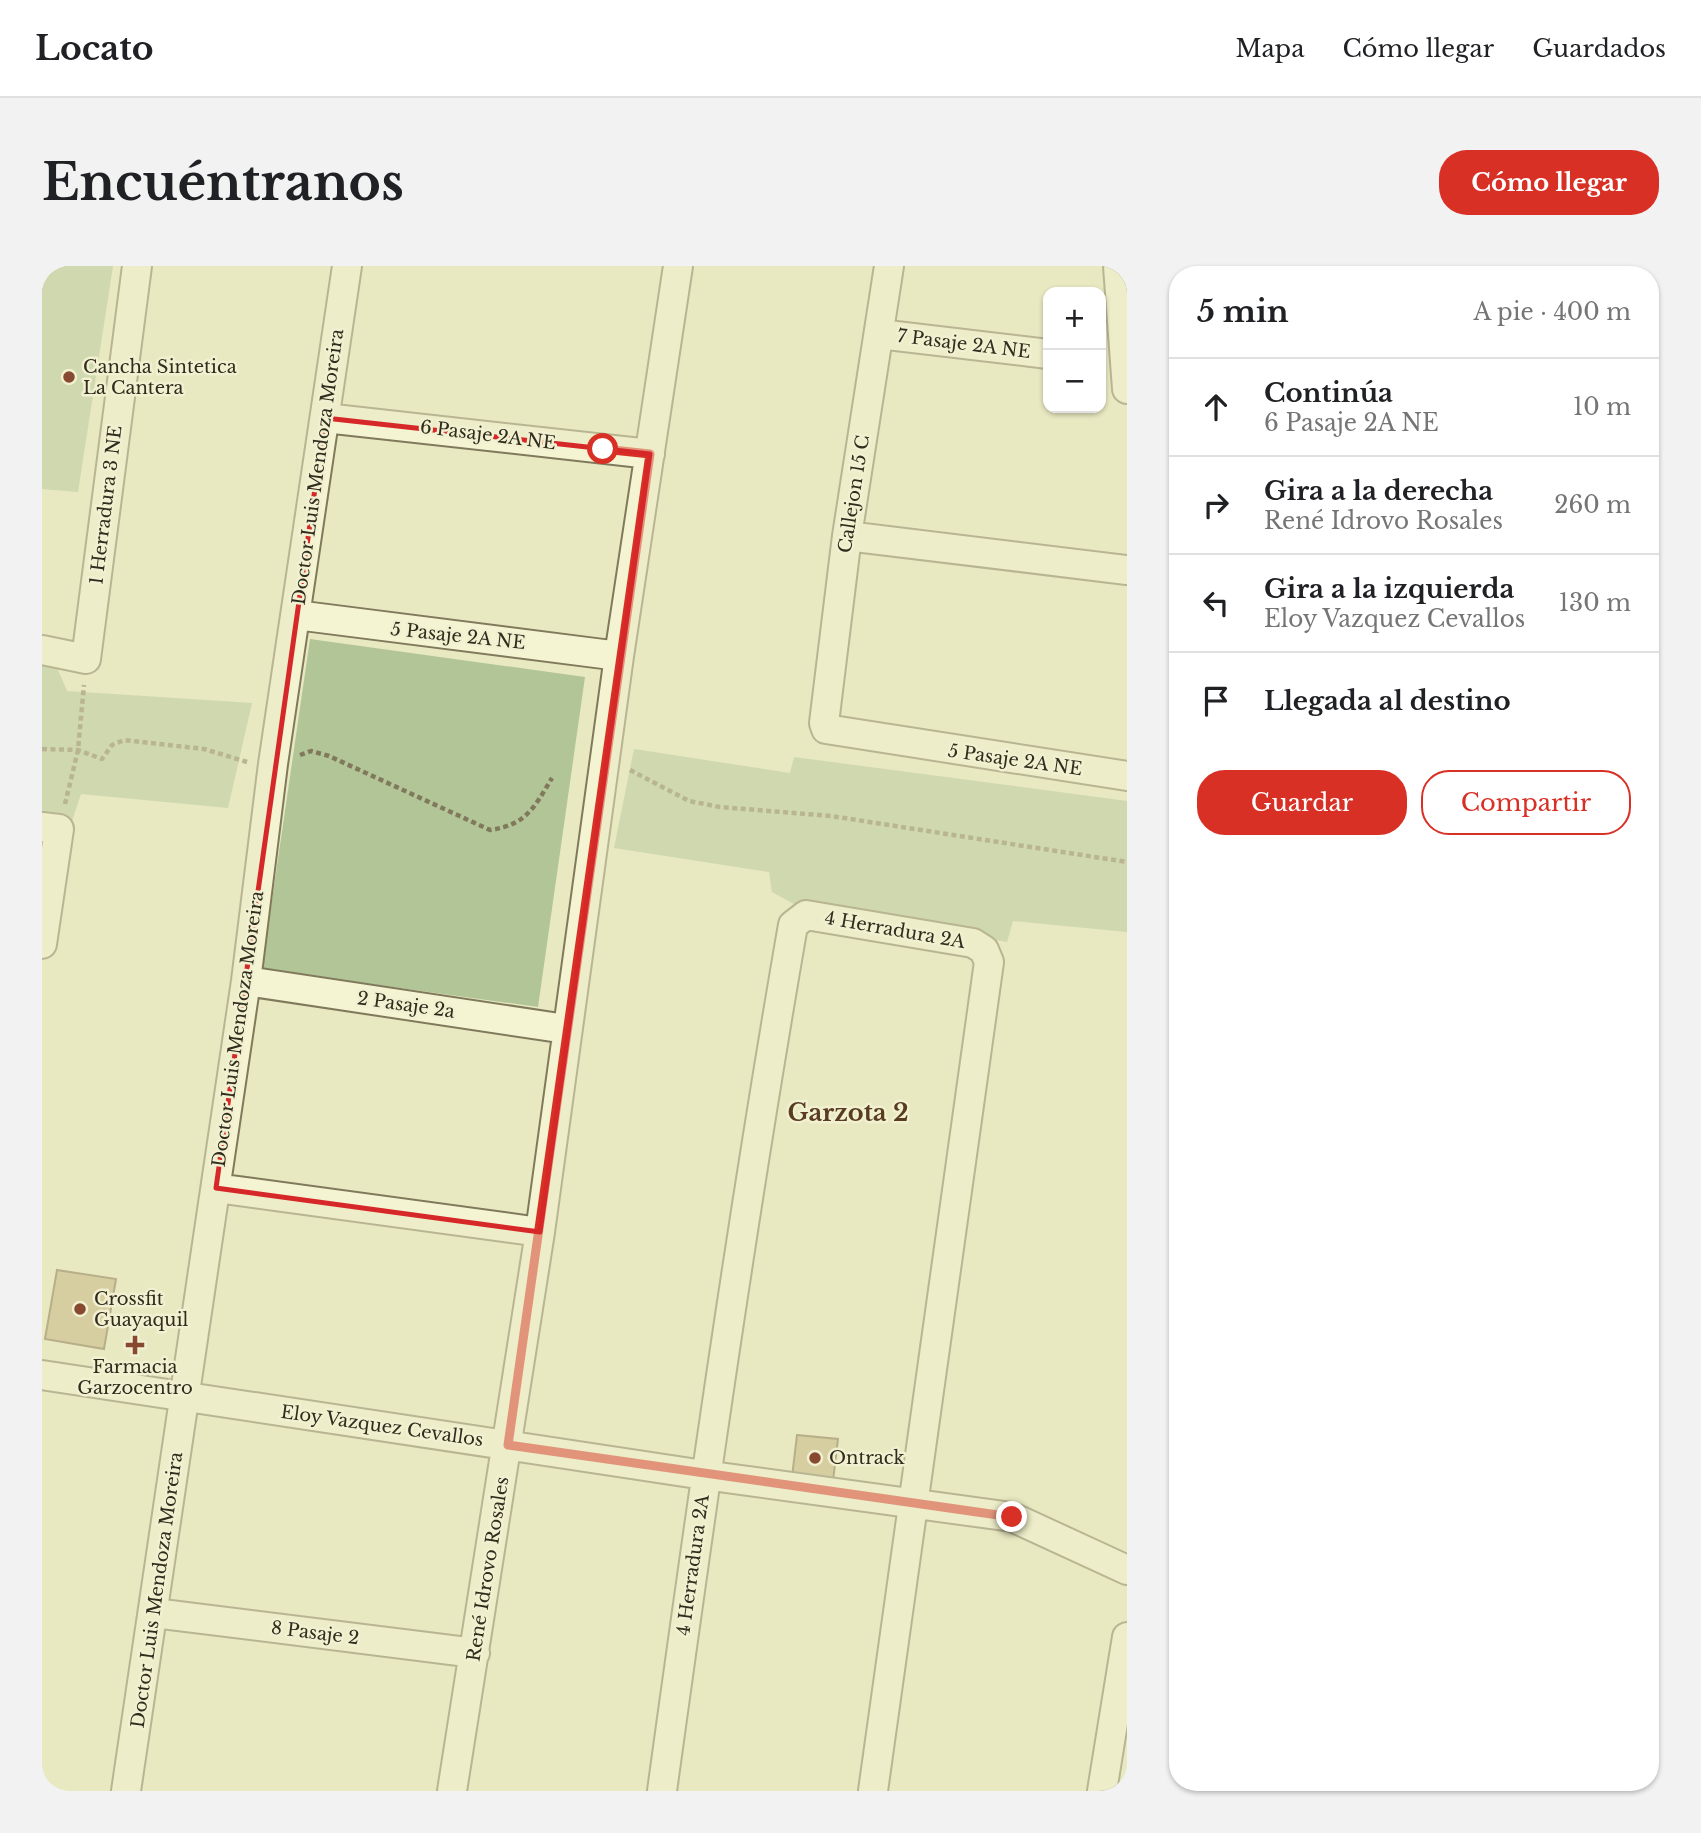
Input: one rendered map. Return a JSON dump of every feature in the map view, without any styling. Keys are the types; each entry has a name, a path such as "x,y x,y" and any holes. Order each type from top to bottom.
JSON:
{"street":[{"name":"1 Herradura 3 NE","path":"86,659 137,266"},
{"name":"Doctor Luis Mendoza Moreira","path":"126,1791 246,981 273,764 347,266"},
{"name":"Callejon 15 C","path":"824,723 847,536 889,266"},
{"path":"1118,266 1118,371"},
{"name":"René Idrovo Rosales","path":"452,1791 540,1232 566,1028 650,454 670,267"},
{"name":"7 Pasaje 2A NE","path":"880,334 1043,353"},
{"name":"6 Pasaje 2A NE","path":"325,418 650,454"},
{"path":"847,536 1127,570"},
{"name":"5 Pasaje 2A NE","path":"296,615 619,656"},
{"path":"42,650 86,659"},
{"name":"5 Pasaje 2A NE","path":"824,723 826,729 832,732 1127,776"},
{"path":"42,944 50,828"},
{"name":"4 Herradura 2A","path":"662,1791 704,1475 793,925 806,915 973,943 984,950 989,962 873,1791"},
{"name":"2 Pasaje 2a","path":"246,981 566,1028"},
{"path":"215,1188 540,1232"},
{"name":"Eloy Vazquez Cevallos","path":"42,1375 704,1475 1012,1517 1127,1570"},
{"name":"8 Pasaje 2","path":"154,1613 475,1653"},
{"path":"1102,1791 1127,1637"}],"path":[{"path":"50,828 78,750 86,659"},
{"path":"42,749 78,750 102,759 112,745 124,740 204,749 237,761 273,764 311,751 329,756 490,830 512,827 535,806 552,778"},
{"path":"620,768 635,770 689,801 720,807 831,816 1127,862"}],"highlighted area":[{"path":"325,418 650,454 540,1232 216,1188"}],"green space":[{"name":"Cancha Sintetica La Cantera","path":"42,266 113,266 78,492 42,489"},
{"path":"310,639 585,677 538,1007 262,969"},
{"path":"42,662 55,663 67,691 252,703 228,808 81,794 71,824 42,819"},
{"path":"634,749 790,773 794,757 1127,801 1127,932 1013,921 1007,942 794,904 772,892 769,872 614,848"}],"building":[{"name":"Crossfit Guayaquil","path":"57,1270 116,1279 104,1349 45,1339"},
{"name":"Ontrack","path":"797,1435 838,1439 833,1481 792,1477"}],"place":[{"name":"Cancha Sintetica La Cantera","path":"69,377"},
{"name":"Crossfit Guayaquil","path":"80,1309"},
{"name":"Farmacia Garzocentro","path":"135,1345"},
{"name":"Ontrack","path":"815,1458"}],"district":[{"name":"Garzota 2","path":"848,1113"}],"route":[{"path":"603,449 650,454 508,1445 1012,1517"}]}
